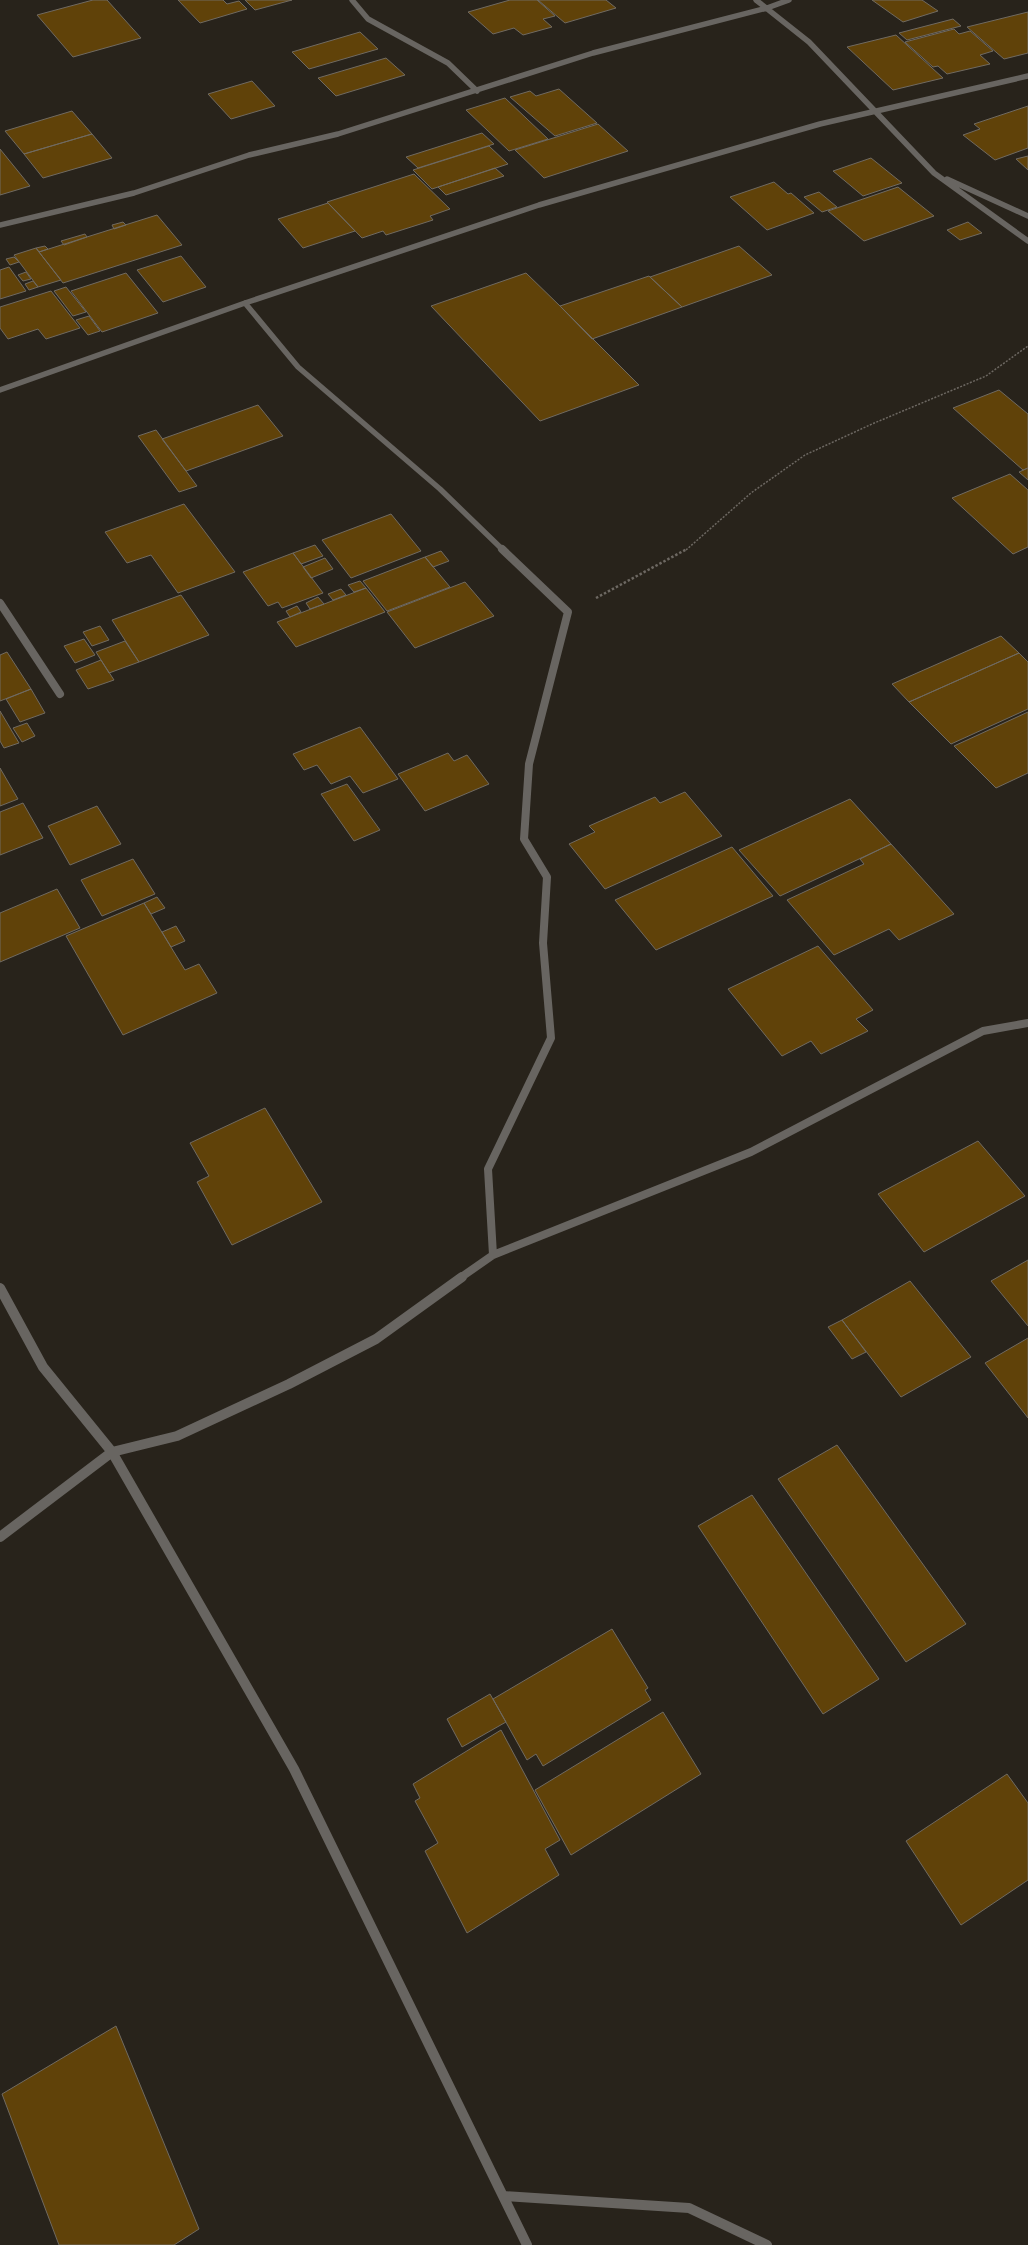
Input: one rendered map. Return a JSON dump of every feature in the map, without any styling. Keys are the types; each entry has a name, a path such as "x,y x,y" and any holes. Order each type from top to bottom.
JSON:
{"street":[{"path":"352,0 368,19 448,63 477,91"},
{"path":"756,0 809,42 934,173 1028,241"},
{"path":"0,225 134,193 249,155 338,134 593,53 767,8 789,0"},
{"path":"0,390 245,303 539,205 820,124 1028,76"},
{"path":"934,173 1028,216"},
{"path":"245,303 298,367 440,489 568,612 529,764 524,839 547,877 543,943 551,1038 488,1169 493,1255"},
{"path":"0,603 60,694"},
{"path":"0,1537 112,1452 177,1436 289,1384 376,1339 493,1255 752,1152 983,1030 1028,1023"},
{"path":"0,1288 43,1367 112,1452 294,1769 527,2245"},
{"path":"503,2196 689,2208 767,2245"}],"path":[{"path":"568,612 682,553 751,493 805,455 872,424 986,376 1028,346"}],"building":[{"path":"93,0 107,0 141,38 73,57 37,15"},
{"path":"178,0 223,0 227,4 239,1 247,9 200,23"},
{"path":"245,0 292,0 255,10"},
{"path":"510,0 537,0 555,16 543,19 552,27 523,35 514,28 493,34 468,12"},
{"path":"538,0 606,0 616,8 565,23"},
{"path":"872,0 922,0 938,11 903,22"},
{"path":"1028,12 1028,53 1004,59 967,27"},
{"path":"953,19 961,26 907,40 899,33"},
{"path":"954,29 959,34 970,31 993,51 980,55 990,64 947,74 938,66 933,67 905,42"},
{"path":"360,32 378,49 309,69 292,52"},
{"path":"896,35 943,78 893,90 847,47"},
{"path":"386,58 405,75 336,96 318,78"},
{"path":"252,81 275,106 231,119 208,94"},
{"path":"559,89 597,123 555,136 510,97 530,91 536,96"},
{"path":"505,98 548,139 509,151 466,110"},
{"path":"1028,106 1028,148 995,160 963,135 980,129 974,124"},
{"path":"72,111 92,134 24,154 5,131"},
{"path":"598,124 628,151 544,178 515,150"},
{"path":"482,133 494,144 418,168 406,157"},
{"path":"92,134 112,158 43,178 24,154"},
{"path":"489,146 508,164 432,189 413,170"},
{"path":"0,149 30,186 0,195"},
{"path":"1028,156 1028,170 1016,159"},
{"path":"871,158 902,183 863,196 833,171"},
{"path":"495,168 504,176 446,195 438,187"},
{"path":"414,174 450,209 430,216 433,220 386,235 383,231 362,238 327,202"},
{"path":"774,182 788,194 791,193 814,213 767,230 730,197"},
{"path":"898,187 934,216 864,241 828,211"},
{"path":"819,192 837,207 822,212 804,197"},
{"path":"328,203 355,231 303,248 278,219"},
{"path":"157,215 182,245 63,283 39,252"},
{"path":"123,222 126,225 114,229 112,225"},
{"path":"968,222 982,233 960,240 947,230"},
{"path":"85,234 87,237 64,245 61,241"},
{"path":"45,246 48,249 39,252 36,248"},
{"path":"739,246 772,275 682,307 650,277"},
{"path":"36,248 61,280 38,287 14,255"},
{"path":"181,256 206,287 163,302 137,270"},
{"path":"14,257 19,262 10,265 6,259"},
{"path":"9,267 26,291 0,299 0,270"},
{"path":"26,272 31,279 23,281 18,275"},
{"path":"126,273 158,313 102,332 71,291"},
{"path":"526,273 639,385 540,421 431,306"},
{"path":"649,276 682,307 592,339 560,306"},
{"path":"33,281 38,287 29,290 25,284"},
{"path":"66,287 86,312 73,316 54,291"},
{"path":"51,291 80,328 46,339 38,329 8,339 0,328 0,307"},
{"path":"89,316 100,331 88,335 76,320"},
{"path":"999,390 1028,414 1028,468 1023,470 953,408"},
{"path":"258,405 283,436 186,471 162,439"},
{"path":"156,430 197,486 179,492 138,436"},
{"path":"1028,468 1028,480 1019,472"},
{"path":"1010,474 1028,490 1028,547 1013,554 952,498"},
{"path":"184,504 235,572 178,593 151,555 127,563 105,532"},
{"path":"391,514 421,551 351,578 322,540"},
{"path":"315,545 323,556 301,564 293,553"},
{"path":"441,551 449,561 433,567 425,557"},
{"path":"293,553 323,593 282,608 278,602 268,606 243,572"},
{"path":"425,557 450,587 387,611 363,581"},
{"path":"325,558 333,569 311,578 303,567"},
{"path":"360,581 366,588 354,592 348,585"},
{"path":"465,582 494,616 415,648 387,612"},
{"path":"366,588 385,612 296,647 277,622"},
{"path":"341,589 346,595 333,600 328,594"},
{"path":"181,595 209,635 139,662 112,620"},
{"path":"318,597 324,604 310,609 306,603"},
{"path":"297,606 301,612 290,617 286,611"},
{"path":"100,626 109,640 92,646 83,632"},
{"path":"1001,636 1019,653 909,702 892,684"},
{"path":"84,639 95,655 75,663 64,646"},
{"path":"125,641 139,662 109,673 96,652"},
{"path":"7,652 31,689 0,701 0,655"},
{"path":"1019,653 1028,662 1028,709 951,744 909,702"},
{"path":"101,660 114,680 88,689 76,670"},
{"path":"31,689 45,713 20,722 6,699"},
{"path":"0,711 19,743 4,748 0,741"},
{"path":"1028,712 1028,773 996,788 954,746"},
{"path":"27,723 35,736 22,742 13,728"},
{"path":"360,727 398,779 363,793 350,776 331,784 317,765 304,770 293,754"},
{"path":"448,753 454,761 467,755 489,784 425,811 398,774"},
{"path":"0,768 18,799 0,806"},
{"path":"347,784 380,830 354,841 321,794"},
{"path":"685,792 722,836 605,889 569,844 595,832 589,826 655,797 660,803"},
{"path":"850,799 891,844 780,896 739,850"},
{"path":"23,803 43,838 0,855 0,812"},
{"path":"97,806 121,844 70,865 48,826"},
{"path":"891,844 954,914 899,940 889,929 834,955 787,900 864,864 860,859"},
{"path":"732,847 773,896 656,950 615,900"},
{"path":"133,859 155,894 102,916 81,880"},
{"path":"57,889 80,928 0,962 0,913"},
{"path":"157,897 165,908 151,914 144,903"},
{"path":"144,903 185,970 199,964 217,993 123,1035 66,936"},
{"path":"176,926 185,941 171,947 162,932"},
{"path":"818,946 873,1010 856,1019 868,1031 821,1054 811,1041 782,1056 728,989"},
{"path":"265,1108 322,1202 232,1245 197,1182 209,1176 190,1143"},
{"path":"978,1141 1025,1196 924,1252 878,1194"},
{"path":"1028,1260 1028,1326 991,1281"},
{"path":"910,1281 971,1357 901,1397 842,1320"},
{"path":"842,1320 866,1352 852,1359 828,1327"},
{"path":"1028,1338 1028,1418 985,1363"},
{"path":"837,1445 966,1624 906,1662 778,1479"},
{"path":"752,1495 879,1679 823,1714 698,1526"},
{"path":"612,1629 648,1688 645,1690 651,1700 543,1766 536,1754 527,1760 493,1699"},
{"path":"490,1694 506,1722 462,1747 447,1719"},
{"path":"663,1712 701,1774 571,1855 535,1790"},
{"path":"501,1730 560,1840 545,1849 559,1875 467,1933 425,1851 438,1843 415,1801 420,1798 413,1784"},
{"path":"1007,1774 1028,1803 1028,1880 961,1925 906,1841"},
{"path":"116,2026 199,2229 174,2245 59,2245 2,2094"}]}
